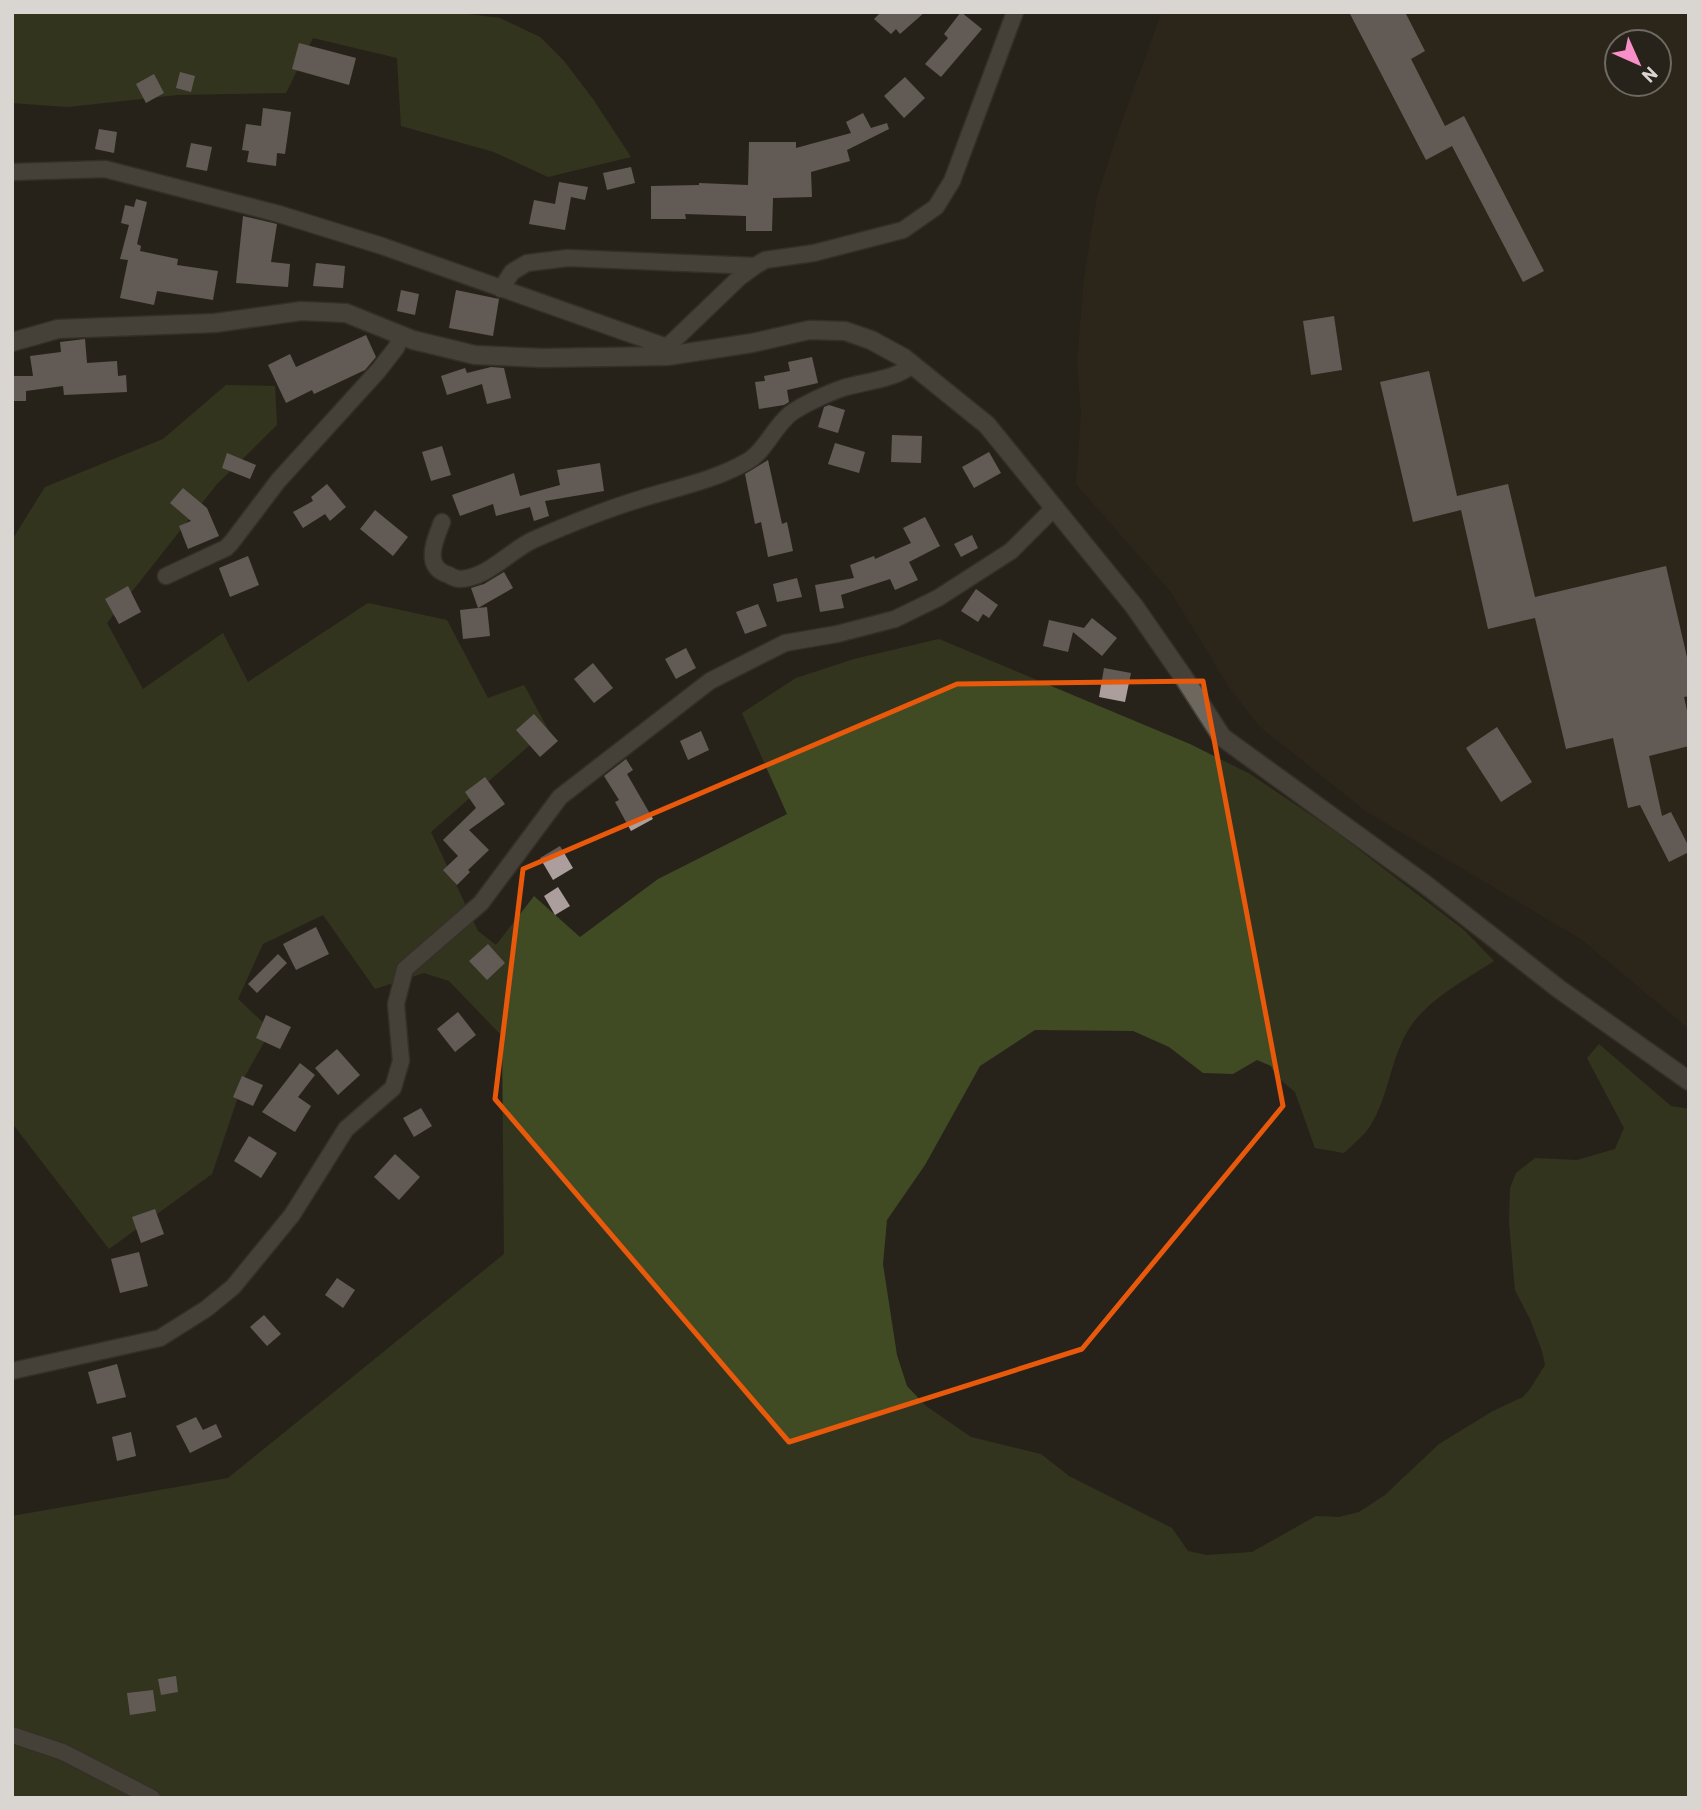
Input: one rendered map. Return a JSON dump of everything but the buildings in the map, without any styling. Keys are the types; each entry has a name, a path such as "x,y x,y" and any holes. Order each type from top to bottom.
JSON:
{"street":[{"path":"667,352 740,276 765,260 814,254 903,230 936,207 952,181 1015,12"},
{"path":"12,172 105,169 279,214 382,246 667,352"},
{"path":"501,289 512,272 527,263 568,258 755,266"},
{"path":"12,342 58,329 215,323 301,311 346,313 413,340 475,355 542,358 667,352 752,343 808,330 845,331 871,340 912,364 987,425 1134,606 1222,737 1426,885 1559,989 1689,1081"},
{"path":"166,576 226,548 278,481 378,371 396,348 402,335"},
{"path":"442,522 433,544 432,558 436,568 443,574 458,579 479,573 495,565 520,546 556,530 637,500 723,473 750,460 790,415 840,389 897,373 908,369 912,364"},
{"path":"12,1371 160,1338 206,1309 233,1287 292,1215 346,1129 393,1088 401,1062 396,1004 405,969 481,903 560,797 710,681 785,643 837,634 895,619 927,603 1011,551 1055,507"},
{"path":"12,1735 64,1752 133,1793 152,1798"}],"highlighted area":[{"path":"1203,681 1283,1106 1082,1349 789,1442 495,1099 523,869 957,684"}],"shaded area":[{"path":"1162,12 1689,12 1689,1029 1581,939 1367,812 1259,726 1229,687 1171,592 1076,484 1081,414 1077,362 1084,279 1097,197"}],"green space":[{"path":"12,12 453,12 500,18 540,37 564,61 631,157 548,177 494,152 401,126 397,58 313,38 286,93 177,95 68,107 12,103"},
{"path":"226,385 275,386 277,425 217,484 107,623 143,689 223,633 248,682 368,603 447,620 488,698 524,685 548,729 431,832 478,931 496,945 534,896 580,937 658,879 787,814 742,713 796,678 854,659 939,639 1190,744 1250,774 1333,830 1464,930 1494,961 1438,998 1410,1027 1398,1051 1376,1115 1365,1133 1344,1153 1315,1148 1295,1092 1277,1077 1271,1066 1257,1060 1233,1074 1203,1073 1169,1047 1133,1031 1035,1030 980,1066 925,1165 887,1220 883,1264 897,1355 907,1386 926,1406 971,1437 1041,1454 1069,1476 1172,1528 1188,1551 1207,1555 1252,1552 1316,1516 1339,1517 1359,1512 1385,1495 1439,1444 1493,1411 1523,1397 1530,1389 1545,1365 1530,1319 1515,1290 1509,1223 1510,1188 1516,1173 1535,1158 1577,1160 1615,1149 1624,1128 1587,1058 1599,1044 1671,1106 1689,1109 1689,1798 12,1798 12,1516 228,1478 504,1254 502,1036 449,981 424,973 375,989 323,915 263,944 238,999 271,1030 245,1076 212,1174 109,1249 12,1123 12,540 45,487 163,439"}]}
